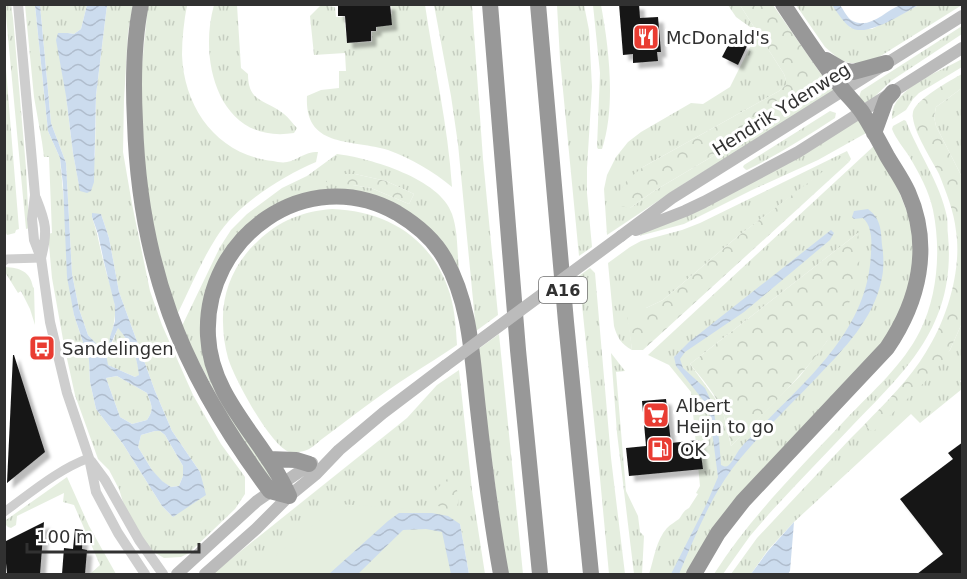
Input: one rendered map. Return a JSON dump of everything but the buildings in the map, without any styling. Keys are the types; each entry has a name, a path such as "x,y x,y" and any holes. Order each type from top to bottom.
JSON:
{"highway":[{"path":"141,4 135,56 136,150 143,206 155,263 170,314 193,366 225,427 280,490"},
{"name":"A16","path":"490,4 517,338 540,574"},
{"name":"A16","path":"538,4 591,574"},
{"path":"694,574 718,532 743,501 880,356 898,332 915,294 920,271 918,227 909,193 862,112 844,91 783,4"},
{"path":"820,57 848,72 886,63"},
{"path":"874,133 886,100 892,92"},
{"path":"280,490 268,459 232,408 215,373 208,336 208,312 214,285 226,261 241,240 257,224 273,214 291,205 314,199 341,196 365,200 410,220 425,233 440,250 459,292 469,325 492,523 501,574"},
{"path":"268,459 296,460 309,464"}],"main road":[{"name":"Hendrik Ydenweg","path":"205,574 256,529 280,490 316,474 339,450 383,413 648,215 963,16"},
{"name":"Hendrik Ydenweg","path":"621,236 685,211 742,183 798,152 963,48"},
{"name":"Hendrik Ydenweg","path":"177,574 231,524 280,490 309,464 339,450"}],"street":[{"path":"18,4 35,195 33,231 41,258 54,346 69,401 89,458 96,492 145,574"},
{"path":"5,258 41,258"},
{"path":"4,512 60,471 89,458"},
{"path":"89,458 105,480 139,540 163,574"}],"green space":[{"path":"5,5 11,5 13,18 26,168 29,228 26,229"},
{"path":"25,5 35,5 48,131 60,158 74,315 89,360 90,382 96,409 123,444 162,506 173,517 200,472 172,431 155,391 119,292 109,238 101,214 92,217 115,304 111,346 118,327 132,350 140,375 135,377 108,365 88,335 79,309 72,274 66,163 51,123 40,5 87,5 81,29 74,34 68,33 66,96 80,190 95,155 96,95 107,5 133,5 128,32 123,152 150,291 162,325 193,395 221,444 245,477 245,494 235,509 189,553 181,557 164,558 149,549 126,512 119,489 109,470 98,459 75,395 52,278 48,234 52,233 49,157 44,157 34,97"},
{"path":"148,5 187,5 182,49 184,75 197,111 221,139 236,150 253,157 278,162 291,161 309,153 318,152 316,162 274,184 235,214 216,238 205,257 176,317 157,246 142,159 141,75"},
{"path":"214,5 237,5 241,68 248,74 254,95 288,117 297,128 294,133 268,133 248,126 232,113 220,94 209,50"},
{"path":"321,5 335,7 336,17 344,17 347,43 372,42 372,32 377,31 376,15 392,14 391,5 425,5 444,118 452,187 405,157 388,150 333,139 313,125 308,113 307,96 321,90 339,88 339,71 346,71 345,53 314,55 310,16"},
{"path":"434,5 472,5 483,159 498,315 476,331 458,144"},
{"path":"557,5 584,5 589,30 592,87 587,193 592,247 579,256 560,59"},
{"path":"593,5 601,5 610,77 609,114 602,149 597,147 600,73"},
{"path":"728,5 740,5 784,74 786,85 643,167 630,208 654,191 794,108 813,89 821,74 839,90 688,181 607,235 604,189 607,175 616,157 628,142 691,103 703,104 730,87 755,37 750,27 736,17"},
{"path":"740,5 773,5 821,74 816,84 794,108 654,191 630,208 621,206 618,194 627,180 643,167 786,85 784,74"},
{"path":"796,5 832,5 851,28 872,29 919,5 962,5 879,57 862,63 850,63 840,60 825,47"},
{"path":"962,26 962,34 891,81 869,102 863,102 859,97 861,91"},
{"path":"5,57 19,229 7,235 4,229"},
{"path":"962,59 962,67 919,93 906,110 892,119 893,108 907,90"},
{"path":"962,74 962,88 936,107 934,117 936,126 962,177 962,323 950,350 933,374 873,432 864,425 920,362 940,325 955,278 957,246 953,216 939,174 918,135 913,112 926,96"},
{"path":"962,88 962,177 936,126 934,117 936,107"},
{"path":"830,111 836,113 835,118 747,170 743,167 744,165"},
{"path":"857,119 868,132 818,160 684,224 639,236 657,224"},
{"path":"904,120 934,180 947,217 949,266 944,294 936,319 910,363 892,384 768,515 723,574 714,574 744,532 777,493 896,366 913,343 926,317 934,287 937,240 931,203 923,182 892,129"},
{"path":"876,144 888,164 919,242 901,322 690,574 649,574 663,533 689,508 700,486 691,392 669,365 648,355","holes":["858,233 827,341 800,376 731,446 720,405 690,364"]},
{"path":"847,151 851,159 849,162 843,157 737,237 663,300 646,308 627,308 632,350 622,343 614,326 608,263 641,241 700,223"},
{"path":"337,154 367,160 403,172 434,190 452,214 459,269 428,228 324,193 231,246 205,349 273,474 270,480 245,449 181,328 220,247 231,230 247,214 282,188 307,176","holes":["355,174 386,181 414,194 409,204 371,188 353,185"]},
{"path":"843,156 849,162 643,350 632,350 626,308 646,308 663,300 737,237"},
{"path":"326,174 355,174 386,181 414,194 409,204 371,188 326,182"},
{"path":"332,209 372,215 389,222 420,243 442,275 450,294 457,345 377,398 311,448 291,452 273,438 245,395 232,368 224,336 223,310 231,278 250,249 266,234 292,218"},
{"path":"858,233 860,254 858,274 851,298 840,322 825,345 788,389 731,446 726,421 717,399 690,364"},
{"path":"5,267 20,270 27,274 32,282 35,325 21,291 18,293 5,272"},
{"path":"590,268 595,273 611,458 625,574 609,574 579,276"},
{"path":"962,323 962,379 960,381 962,389 920,423 911,414 794,522 768,550 751,574 731,574 757,538 850,439 864,425 873,431 950,350"},
{"path":"499,334 523,574 507,574 477,350"},
{"path":"611,353 625,371 616,372 626,491 638,516 640,532 644,536 642,574 634,574 617,433"},
{"path":"459,370 472,490 485,574 469,574 460,524 270,574 212,574 407,418 437,385"},
{"path":"117,376 147,393 152,410 147,420 132,424 120,417 106,378"},
{"path":"160,431 165,435 183,466 183,476 179,486 171,487 161,481 138,447 141,435"},
{"path":"450,476 453,478 459,498 457,506 450,514 437,505 432,497"},
{"path":"67,477 89,526 116,574 90,574 100,565 74,505 63,502 64,493 17,516 16,525 11,528 5,524 6,520"},
{"path":"339,504 416,509 453,532 461,574 253,574"}],"water":[{"path":"35,5 40,5 51,123 66,163 72,274 79,309 88,335 106,354 108,365 135,377 139,375 133,350 118,328 109,348 115,321 115,306 92,213 101,214 109,238 119,292 155,391 172,431 200,472 206,495 173,517 162,506 123,444 96,409 90,382 89,360 74,315 67,277 60,158 48,131","holes":["117,376 147,393 152,410 147,420 132,424 120,417 106,378","160,431 165,435 183,466 183,476 179,486 171,487 162,481 152,470 138,447 141,435"]},
{"path":"87,5 107,5 96,95 94,182 91,191 87,193 80,191 56,40 58,33 74,34 81,29"},
{"path":"832,5 840,5 851,20 864,23 877,19 900,5 919,5 884,24 857,30 845,22"},
{"path":"868,209 876,217 879,225 883,273 877,296 864,321 829,365 763,432 732,469 709,507 679,574 671,574 718,477 710,416 703,400 676,366 674,357 689,342 831,230 834,233 830,240 744,312 685,352 680,359 683,368 705,388 712,403 721,465 728,466 744,444 815,371 847,329 859,306 867,281 871,249 871,234 866,221 863,218 854,219 852,217 854,211"},
{"path":"399,513 432,513 448,516 460,524 469,574 451,574 442,532 426,529 403,530 358,574 329,574 388,521"},
{"path":"794,522 788,574 751,574 768,551"}],"place":[{"name":"McDonald's","path":"646,37"},
{"name":"Sandelingen","path":"42,348"},
{"name":"Albert Heijn to go","path":"656,415"},
{"name":"OK","path":"660,449"}]}
